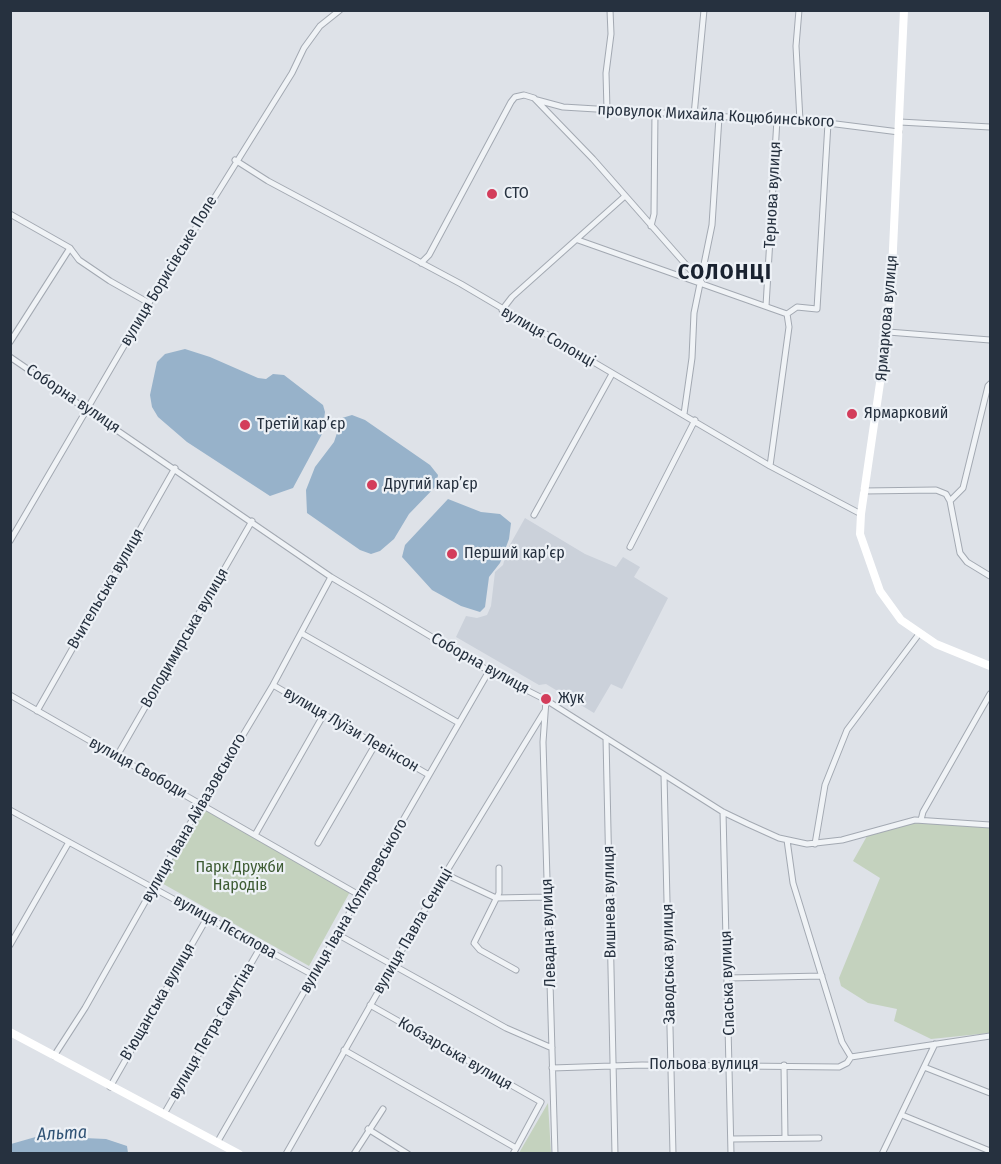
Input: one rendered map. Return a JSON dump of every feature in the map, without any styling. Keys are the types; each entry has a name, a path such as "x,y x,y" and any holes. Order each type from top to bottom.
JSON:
{"main road":[{"name":"Ярмаркова вулиця","path":"904,10 888,332 864,491 861,538 882,595 901,620 919,634 953,652 990,666"},
{"path":"10,1032 239,1154"}],"street":[{"name":"вулиця Борисівське Поле","path":"10,541 235,160 311,38 320,26 340,10"},
{"path":"608,110 606,73 611,34 610,10"},
{"path":"694,115 704,10"},
{"path":"800,10 796,46 800,121"},
{"path":"422,263 429,255 513,100 521,95 534,98 576,141 702,283"},
{"name":"провулок Михайла Коцюбинського","path":"534,98 563,107 777,119 899,132"},
{"path":"651,226 654,214 655,112"},
{"path":"684,414 692,358 694,313 702,283 712,219 719,117"},
{"name":"Тернова вулиця","path":"766,306 777,119"},
{"path":"900,122 990,127"},
{"path":"787,314 797,307 817,309 828,123"},
{"name":"вулиця Солонці","path":"235,160 268,181 422,263 695,420 770,466 861,514"},
{"path":"502,310 509,299 625,196"},
{"path":"10,214 70,248 79,260 149,303"},
{"path":"578,240 787,314"},
{"path":"10,342 70,248"},
{"path":"770,466 789,327 787,314"},
{"path":"888,332 990,340"},
{"name":"Соборна вулиця","path":"10,357 331,577 489,671 546,700 723,812 787,840 815,844 921,820 990,825"},
{"path":"534,515 612,374"},
{"path":"950,501 963,488 990,384"},
{"path":"630,547 695,420"},
{"name":"Вчительська вулиця","path":"37,711 174,468"},
{"path":"864,491 936,490 946,494 950,501 960,553 967,562 990,576"},
{"name":"Володимирська вулиця","path":"117,756 252,521"},
{"name":"вулиця Івана Айвазовського","path":"54,1056 85,1008 273,685 331,577"},
{"path":"301,633 459,723"},
{"path":"815,844 825,785 848,730 919,634"},
{"name":"вулиця Івана Котляревського","path":"218,1141 489,671"},
{"name":"вулиця Луїзи Левінсон","path":"273,685 429,775"},
{"path":"921,820 925,808 990,694"},
{"name":"вулиця Свободи","path":"10,696 359,895"},
{"path":"544,712 546,700"},
{"name":"вулиця Павла Сениці","path":"286,1154 445,874 544,712"},
{"name":"Левадна вулиця","path":"544,712 555,1154"},
{"path":"255,835 324,714"},
{"name":"Вишнева вулиця","path":"606,738 615,1154"},
{"path":"318,843 375,745"},
{"name":"Заводська вулиця","path":"664,775 674,1154"},
{"name":"вулиця Пєсклова","path":"10,810 154,886 260,948 313,975"},
{"name":"Спаська вулиця","path":"723,812 731,1154"},
{"path":"787,840 790,870 842,1042 851,1057"},
{"path":"10,945 69,842"},
{"path":"499,868 499,889 474,943 480,950 516,970"},
{"path":"445,874 496,898 548,897"},
{"name":"В'ющанська вулиця","path":"110,1086 207,918"},
{"path":"337,934 506,1028 552,1048"},
{"name":"вулиця Петра Самутіна","path":"164,1114 260,948"},
{"path":"728,978 822,976"},
{"name":"Кобзарська вулиця","path":"370,1005 541,1102"},
{"name":"Польова вулиця","path":"552,1068 784,1065 839,1067 847,1063 851,1057 990,1036"},
{"path":"882,1154 935,1044"},
{"path":"344,1050 515,1151 541,1102 553,1100"},
{"path":"784,1065 785,1138"},
{"path":"924,1067 990,1094"},
{"path":"354,1154 383,1109"},
{"path":"902,1115 990,1151"},
{"path":"368,1129 408,1154"},
{"path":"731,1139 819,1138"},
{"path":"974,1154 978,1146"}],"shaded area":[{"path":"525,518 585,554 616,567 623,557 640,567 634,577 668,598 622,689 611,684 594,713 546,684 539,685 456,637 466,616 477,618 487,615 491,606 495,572 503,565 507,550"}],"green space":[{"name":"Парк Дружби Народів","path":"202,806 351,890 309,966 158,881"},
{"path":"914,822 990,827 990,1033 931,1039 894,1021 897,1009 868,1003 841,986 839,978 880,878 853,861 867,836"},
{"path":"548,1103 551,1153 519,1153"}],"water":[{"name":"Третій кар’єр","path":"185,349 258,378 266,379 273,374 284,375 323,405 325,412 322,434 293,488 270,496 187,442 158,417 152,407 150,395 157,362 165,354"},
{"name":"Другий кар’єр","path":"352,415 365,420 430,465 438,475 436,486 409,514 394,539 380,551 371,554 360,550 307,513 306,490 315,467 334,442 342,418"},
{"name":"Перший кар’єр","path":"448,499 481,512 500,514 511,523 509,539 500,563 489,577 485,607 480,612 461,606 432,590 402,557 405,545"},
{"path":"39,1136 106,1139 127,1146 128,1153 11,1153 11,1144"}],"place":[{"name":"СТО","path":"492,194"},
{"name":"Ярмарковий","path":"852,414"},
{"name":"Третій кар’єр","path":"245,425"},
{"name":"Другий кар’єр","path":"372,485"},
{"name":"Перший кар’єр","path":"452,554"},
{"name":"Жук","path":"546,699"}],"district":[{"name":"СОЛОНЦІ","path":"725,273"}],"water label":[{"name":"Альта","path":"62,1134"}]}
